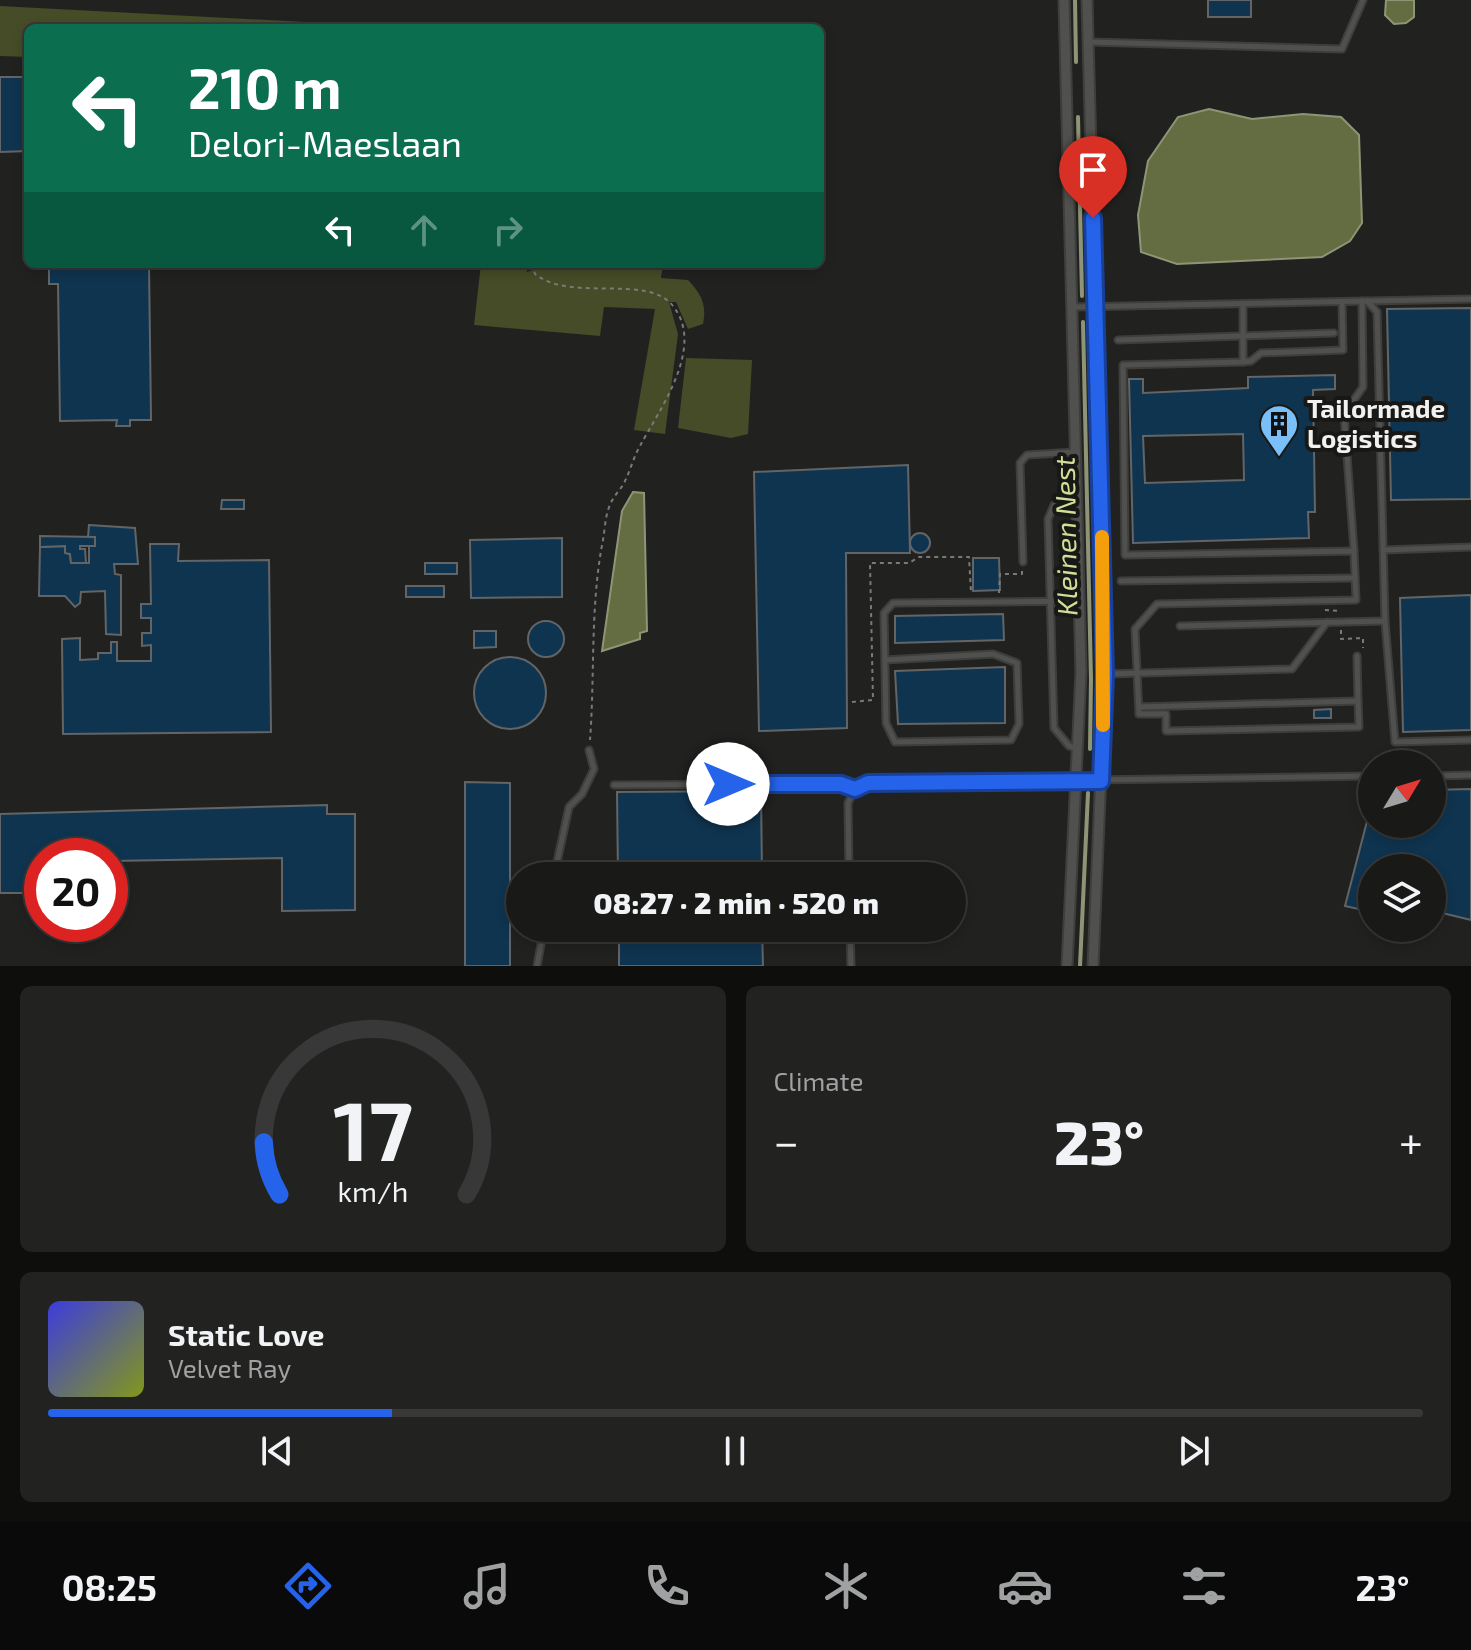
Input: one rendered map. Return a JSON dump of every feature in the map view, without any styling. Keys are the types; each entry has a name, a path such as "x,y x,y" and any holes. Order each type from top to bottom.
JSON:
{"street":[{"path":"1064,0 1080,601 1078,749 1067,966"},
{"path":"1087,0 1105,674 1093,966"}],"lane":[{"path":"1089,42 1342,49 1363,0"},
{"path":"1072,307 1471,299"},
{"path":"1364,301 1377,312 1385,621 1395,742 1471,740"},
{"path":"1360,654 1359,727 1166,731 1166,714 1139,714 1135,629 1157,604 1356,600 1344,414 1363,387 1364,301"},
{"path":"1342,302 1343,350 1261,353 1251,361 1243,362 1123,365 1125,555 1354,551"},
{"path":"1243,304 1243,362"},
{"path":"1118,340 1334,333"},
{"path":"1023,562 1020,463 1027,455 1076,452"},
{"path":"1077,486 1054,505 1048,519 1054,728 1069,746 1078,749"},
{"path":"1383,550 1471,547"},
{"path":"1121,581 1355,578"},
{"path":"885,660 993,654 1017,663 1019,724 1011,740 895,742 886,723 884,613 893,603 1080,601"},
{"path":"1180,626 1385,621"},
{"path":"1105,674 1292,669 1327,622"},
{"path":"1139,707 1358,701"},
{"path":"557,862 569,807 582,794 594,769 589,750"},
{"path":"1446,776 1471,775"},
{"path":"849,862 848,803 855,789 868,783 1358,776"},
{"path":"614,785 841,784 855,789"},
{"path":"537,966 541,942"},
{"path":"850,942 851,966"}],"path":[{"path":"533,268 535,274 557,284 659,295 675,308 683,341 678,379 610,503 606,520 598,557 589,750"},
{"path":"1325,602 1325,611 1340,610 1341,639 1363,638 1360,654"}],"shaded area":[{"path":"1386,0 1414,0 1414,17 1406,23 1394,24 1385,15"},
{"path":"0,6 343,24 24,24 24,57 0,56"},
{"path":"1209,109 1252,119 1303,114 1341,117 1359,135 1362,223 1350,241 1322,257 1177,264 1141,252 1138,215 1148,161 1178,117"},
{"path":"481,268 526,268 527,272 539,268 662,268 661,278 688,280 702,300 704,311 703,324 688,329 676,302 669,302 678,334 665,434 634,430 655,309 604,307 600,336 474,325"},
{"path":"686,358 752,360 748,434 731,438 678,428"},
{"path":"633,492 644,493 647,631 640,633 640,639 602,651 622,511"}],"building":[{"path":"1208,0 1251,0 1251,17 1208,17"},
{"path":"0,77 24,77 24,151 0,152"},
{"path":"49,268 149,268 151,420 130,420 130,426 116,426 117,420 60,421 58,284 49,284"},
{"path":"1471,308 1471,499 1391,500 1387,309"},
{"name":"Tailormade Logistics","path":"1335,375 1335,389 1313,390 1315,512 1308,512 1309,538 1133,543 1129,379 1143,379 1143,393 1248,388 1248,377","holes":["1243,434 1244,480 1145,483 1143,436"]},
{"path":"908,465 910,553 846,553 847,728 759,731 754,472"},
{"path":"222,500 244,500 244,509 221,509"},
{"path":"89,525 135,528 138,564 114,564 115,574 121,575 121,635 106,634 105,591 81,592 80,603 75,607 65,596 39,596 40,547 65,546 71,563 89,563 89,546 95,546 95,537 88,537"},
{"path":"920,533 927,536 930,543 927,550 920,553 913,550 910,543 913,536"},
{"path":"40,536 95,537 95,546 80,546 80,549 85,549 86,563 71,563 65,546 40,547"},
{"path":"562,538 562,597 471,598 470,540"},
{"path":"150,544 179,544 178,561 269,560 271,732 63,734 62,639 80,638 80,660 98,659 98,653 111,653 111,642 117,642 117,661 151,661 151,645 142,646 142,633 151,633 151,618 141,618 141,604 151,604"},
{"path":"973,558 999,558 1000,590 973,591"},
{"path":"425,563 457,563 457,574 425,574"},
{"path":"406,586 444,586 444,597 406,597"},
{"path":"1471,595 1471,730 1403,732 1400,598"},
{"path":"1003,614 1004,640 895,643 895,616"},
{"path":"546,621 559,626 564,639 559,652 546,657 533,652 528,639 533,626"},
{"path":"474,631 496,631 496,647 474,648"},
{"path":"517,657 536,667 544,679 544,707 536,719 524,727 503,729 484,719 476,707 474,686 484,667 496,659"},
{"path":"1005,667 1005,723 898,724 895,671"},
{"path":"1331,709 1331,718 1314,718 1314,710"},
{"path":"465,782 510,783 506,942 510,942 510,966 465,966"},
{"path":"1471,789 1471,920 1446,914 1446,854 1358,854 1363,838 1446,838 1446,790"},
{"path":"761,791 762,862 618,862 617,792"},
{"path":"327,805 327,814 355,814 355,910 282,911 282,858 128,861 128,838 24,838 24,893 0,893 0,814"},
{"path":"1358,856 1358,909 1345,906"},
{"path":"619,942 762,942 763,966 619,966"}],"waterway":[{"name":"Kleinen Nest","path":"1075,0 1076,62"},
{"name":"Kleinen Nest","path":"1078,117 1082,296"},
{"name":"Kleinen Nest","path":"1083,322 1090,749"},
{"name":"Kleinen Nest","path":"1080,966 1088,793"}],"slow traffic":[{"path":"1102,537 1103,725"}],"place":[{"name":"Tailormade Logistics","path":"1279,458"}],"route":[{"path":"728,784 841,784 855,789 868,783 1101,781 1105,674 1093,218"}]}
